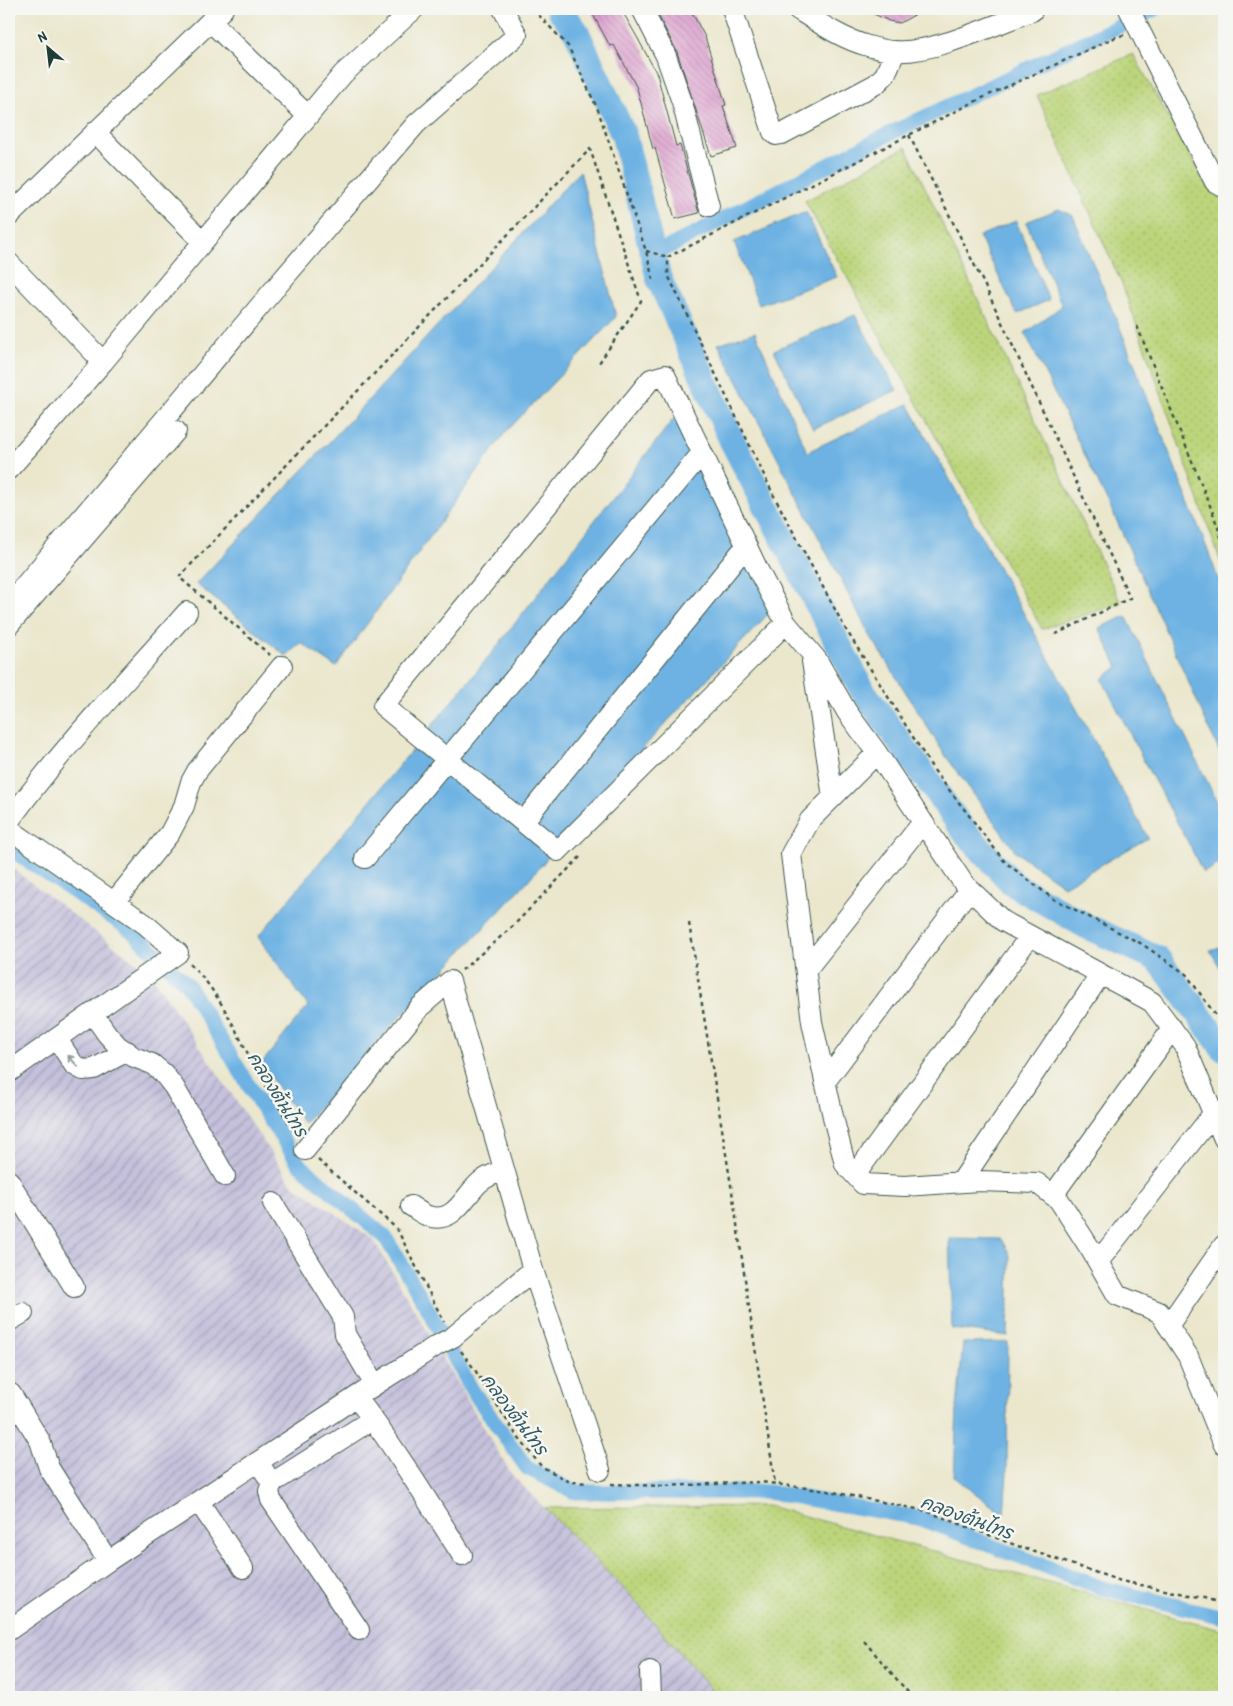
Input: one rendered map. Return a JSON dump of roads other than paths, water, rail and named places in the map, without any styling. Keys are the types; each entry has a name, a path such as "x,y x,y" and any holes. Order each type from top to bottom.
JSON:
{"street":[{"path":"9,469 103,362 343,74 414,9"},
{"path":"9,604 416,124 517,35 503,9"},
{"path":"642,9 666,56 682,102 709,206"},
{"path":"732,9 772,132 776,135 782,134 876,84 885,75 895,52"},
{"path":"797,9 834,32 866,46 895,52 922,50 1032,11"},
{"path":"1128,9 1219,184"},
{"path":"9,216 216,15 308,116"},
{"path":"95,132 203,242"},
{"path":"9,262 103,362"},
{"path":"786,623 558,851 383,706 651,379 665,376 746,546 786,623 811,653 847,712 877,753 964,884 1004,921 1152,1002 1184,1046 1224,1139"},
{"path":"9,625 176,431"},
{"path":"365,858 702,453"},
{"path":"524,822 746,546"},
{"path":"9,821 67,747 187,612"},
{"path":"811,653 833,797"},
{"path":"114,902 170,834 184,806 190,782 197,771 282,666"},
{"path":"877,753 810,820 791,854 812,1022 845,1164 863,1184 905,1186 979,1181 1037,1183 1060,1200 1117,1295 1159,1312 1188,1356 1224,1445"},
{"path":"806,970 923,822"},
{"path":"9,829 145,924 178,953 57,1039 11,1066"},
{"path":"825,1082 969,890"},
{"path":"855,1175 1030,936"},
{"path":"961,1182 1101,974"},
{"path":"305,1150 420,1007 450,981 533,1270 598,1479"},
{"path":"93,1014 118,1046 134,1057 152,1064 163,1073 174,1087 225,1176"},
{"path":"1053,1195 1172,1029"},
{"path":"57,1039 74,1065 83,1070 94,1069 127,1051"},
{"path":"1098,1262 1214,1114"},
{"path":"411,1206 428,1216 442,1218 448,1216 454,1212 480,1182 504,1170"},
{"path":"9,1181 74,1288"},
{"path":"273,1203 343,1317 345,1334 375,1385"},
{"path":"1168,1326 1224,1245"},
{"path":"9,1630 108,1561 356,1397 446,1340 533,1270"},
{"path":"11,1394 40,1440 49,1468 108,1561"},
{"path":"356,1397 373,1419 462,1555"},
{"path":"359,1630 271,1500 269,1491 272,1483 373,1419"},
{"path":"258,1462 272,1483"},
{"path":"199,1502 243,1568"},
{"path":"650,1671 651,1697"}],"water":[{"path":"580,171 616,317 505,433 336,667 301,643 286,656 196,584"},
{"path":"1059,209 1073,216 1120,328 1224,596 1224,762 1116,519 1025,333 1062,306 1026,222"},
{"path":"806,212 837,277 759,305 734,242"},
{"path":"1016,221 1049,300 1017,314 979,236"},
{"path":"855,315 897,390 813,429 774,350"},
{"path":"755,332 807,452 908,404 1148,838 1064,886 1016,852 945,755 868,632 718,344"},
{"path":"675,417 690,417 786,595 653,737 524,885 379,1039 304,1124 261,1064 308,1006 258,937 495,649"},
{"path":"1126,616 1224,816 1224,861 1203,873 1102,679 1118,667 1099,628"},
{"path":"1224,946 1224,974 1210,950"},
{"path":"949,1238 1001,1239 1010,1255 1008,1336 952,1329"},
{"path":"1008,1342 1007,1472 1004,1515 954,1477 957,1408 963,1343"}],"waterway":[{"path":"559,9 576,31 624,136 659,279 732,441 863,691 965,832 1013,884 1086,926 1158,959 1224,1049"},
{"path":"653,255 893,132 1155,9"},
{"name":"คลองต้นไทร","path":"9,848 132,931 187,984 299,1164 385,1237 423,1300 472,1390 527,1468 575,1492 768,1492 919,1518 1102,1588 1224,1617"}]}
